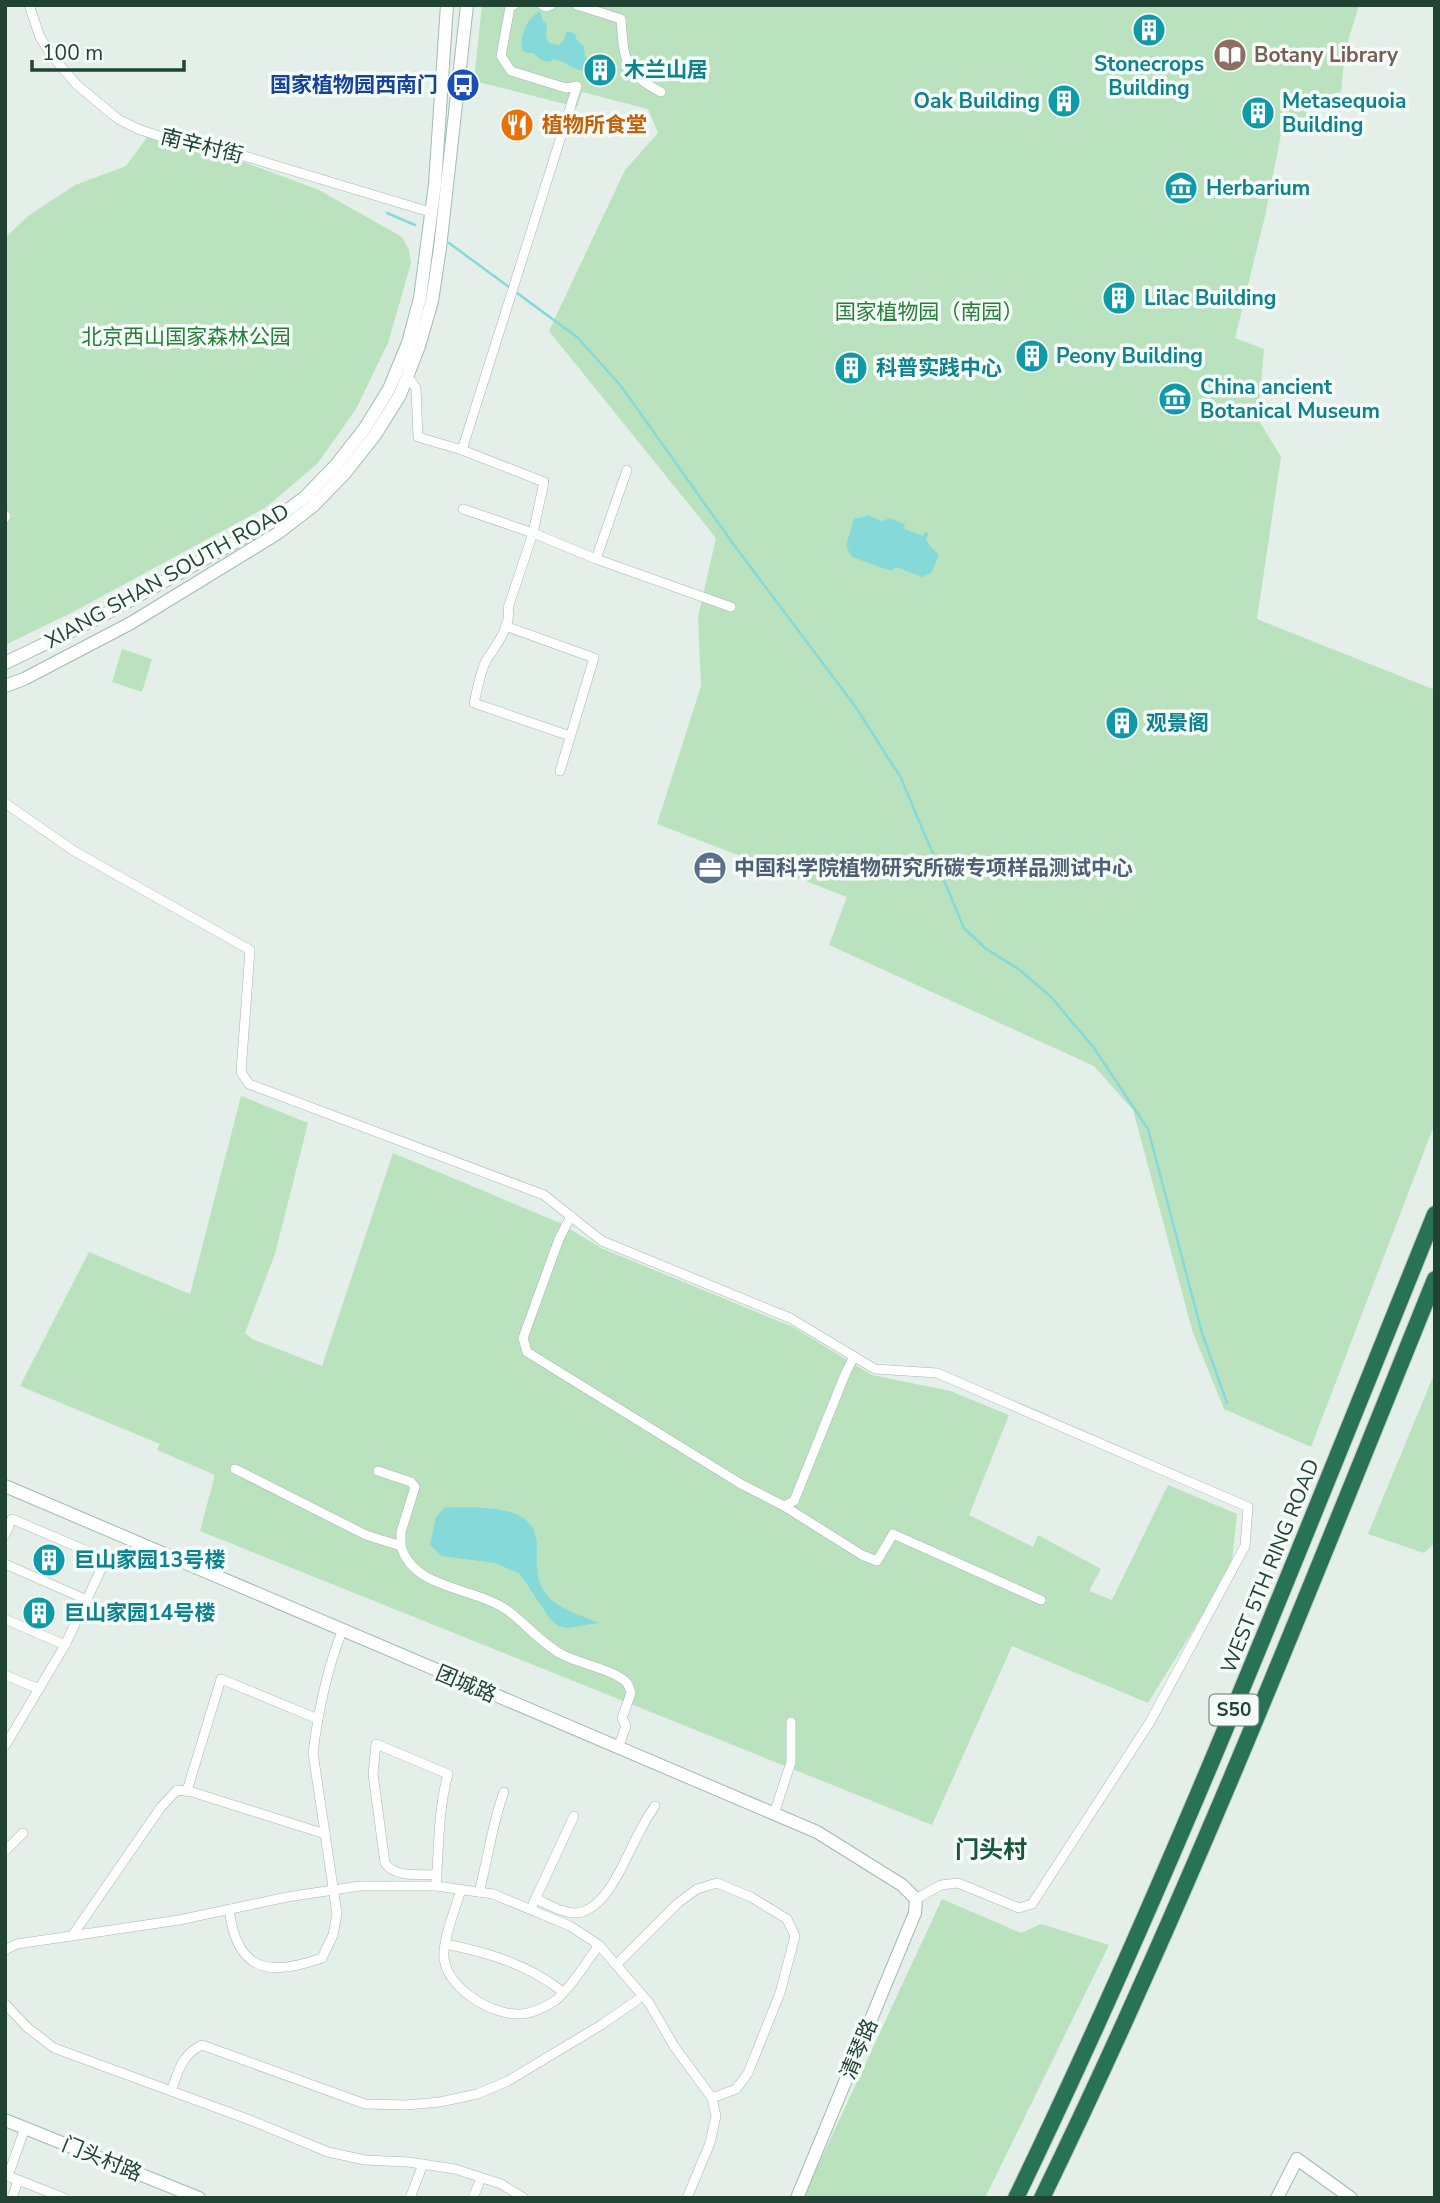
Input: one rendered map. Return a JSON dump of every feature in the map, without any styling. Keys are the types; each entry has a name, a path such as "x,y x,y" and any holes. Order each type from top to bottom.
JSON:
{"highway":[{"name":"WEST 5TH RING ROAD","path":"1016,2198 1111,1994 1188,1818 1435,1214"},
{"name":"S50","path":"1042,2198 1205,1840 1276,1674 1435,1279"}],"street":[{"name":"南辛村街","path":"29,5 40,37 52,56 77,85 118,119 165,138 231,152 430,212"},
{"name":"XIANG SHAN SOUTH ROAD","path":"5,663 98,618 273,521 305,496 336,465 365,428 388,389 408,343 420,298 435,184 447,5"},
{"name":"XIANG SHAN SOUTH ROAD","path":"5,686 24,679 131,623 278,533 345,472 375,435 400,395 419,346 432,300 467,5"},
{"path":"461,450 577,86 566,88 510,71 501,56 510,7 514,5"},
{"path":"542,5 551,5"},
{"path":"577,5 621,19 624,52 632,73 661,92"},
{"path":"407,376 416,388 418,437 461,450 544,482 533,533 508,608 510,615 493,653 486,659 474,703 570,736"},
{"path":"596,559 627,471"},
{"path":"463,509 731,607"},
{"path":"505,626 594,658 560,771"},
{"path":"5,803 74,851 250,950 241,1072 249,1084 544,1195 602,1241 790,1318 875,1369 937,1373 1248,1507 1245,1546 1150,1722 1032,1904 1020,1908 958,1883 941,1885 916,1899"},
{"path":"571,1216 559,1239 523,1338 527,1352 741,1484 783,1506 863,1555 877,1560 893,1534 1041,1600"},
{"path":"783,1506 794,1501 854,1357"},
{"path":"235,1469 366,1535 401,1546"},
{"path":"378,1471 411,1482 415,1487 401,1532 401,1546 404,1556 417,1571 501,1606 523,1622 543,1643 564,1656 627,1683 631,1693 622,1718 626,1726 618,1748"},
{"name":"团城路","path":"5,1486 817,1832 902,1885 916,1899"},
{"path":"5,1535 9,1518 106,1559 65,1645 39,1689 9,1730 5,1746"},
{"path":"5,1564 87,1600"},
{"path":"5,1619 65,1645"},
{"path":"229,1909 236,1940 246,1956 262,1967 301,1966 322,1958 333,1935 337,1914 313,1753 332,1657 342,1631"},
{"path":"5,1675 39,1689"},
{"path":"187,1791 221,1679 318,1719"},
{"path":"774,1814 791,1762 791,1722"},
{"path":"437,1880 440,1812 449,1774 376,1745 373,1774 385,1863 390,1870 437,1880 461,1890 493,1894 570,1926 599,1945 643,1996 674,2046 712,2098 716,2116 710,2143 687,2198"},
{"path":"72,1936 161,1807 177,1790 325,1833"},
{"path":"479,1892 494,1818 504,1791"},
{"path":"536,1899 562,1911 575,1913 588,1909 605,1895 617,1877 655,1805"},
{"path":"531,1909 574,1816"},
{"path":"5,1851 23,1832"},
{"path":"5,1950 17,1944 179,1920 287,1897 360,1886 437,1880"},
{"path":"616,1965 678,1903 697,1889 717,1883 751,1897 787,1919 795,1936 780,1993 748,2073 736,2089 712,2098"},
{"path":"461,1890 443,1957 452,1979 465,1993 485,2005 520,2014 536,2011 563,1992 599,1945"},
{"name":"清琴路","path":"797,2198 915,1913 916,1899"},
{"path":"446,1944 494,1955 523,1966 563,1992"},
{"path":"171,2091 183,2061 191,2050 202,2045 365,2104 440,2102 477,2094 508,2081 601,2025 643,1996"},
{"path":"5,2004 28,2028 54,2048 250,2120 328,2152 365,2160 455,2169 501,2183 524,2198"},
{"name":"门头村路","path":"5,2120 199,2198"},
{"path":"7,2175 25,2128"},
{"path":"1277,2198 1297,2160 1351,2198"},
{"path":"410,2198 423,2164"},
{"path":"7,2175 18,2181 12,2198"},
{"path":"7,2175 64,2198"},
{"path":"473,2198 481,2178"}],"green space":[{"name":"国家植物园（南园）","path":"482,5 1359,5 1345,51 1341,92 1308,100 1305,123 1283,124 1265,216 1235,338 1264,349 1258,419 1281,457 1257,619 1435,690 1435,1123 1311,1447 1224,1409 1193,1333 1133,1110 1094,1066 829,945 847,897 657,824 701,686 698,617 716,538 549,331 625,170 658,133 648,109 582,92 577,107 474,81"},
{"name":"北京西山国家森林公园","path":"148,136 169,146 236,159 319,190 402,237 409,250 411,263 388,343 356,409 317,464 265,508 71,613 5,645 5,238 28,216 75,185 126,166"},
{"path":"122,649 152,659 142,692 112,682"},
{"path":"241,1096 308,1123 275,1254 245,1333 252,1339 322,1366 393,1153 560,1223 601,1248 793,1327 872,1375 950,1391 1009,1415 969,1515 1033,1547 1038,1535 1101,1569 1089,1591 1112,1600 1168,1485 1237,1514 1231,1569 1148,1703 1012,1646 932,1825 200,1531 215,1475 157,1450 160,1444 20,1386 89,1252 190,1294"},
{"path":"1435,1372 1435,1543 1424,1553 1368,1534"},
{"path":"942,1899 1021,1933 1041,1924 1109,1945 985,2198 803,2198"}],"water":[{"path":"538,12 547,24 546,36 549,43 562,43 567,31 575,34 584,47 585,56 595,63 595,68 578,70 553,59 550,62 541,60 533,53 522,50 525,29 530,19"},
{"path":"868,515 882,521 890,518 904,524 905,529 923,536 925,532 929,533 926,539 939,556 931,573 922,577 896,567 891,571 852,557 846,546 854,518"},
{"path":"445,1507 503,1510 527,1521 534,1532 538,1577 542,1589 563,1608 598,1623 568,1628 558,1626 550,1619 520,1574 495,1563 441,1556 430,1545 436,1517"}],"waterway":[{"path":"387,213 415,225"},
{"path":"449,243 577,337 621,386 734,545 855,706 901,778 964,928 985,948 1021,971 1051,997 1094,1048 1148,1129 1202,1333 1227,1403"}],"place":[{"name":"Stonecrops Building","path":"1149,30"},
{"name":"Botany Library","path":"1230,55"},
{"name":"木兰山居","path":"600,70"},
{"name":"国家植物园西南门","path":"463,85"},
{"name":"Oak Building","path":"1064,101"},
{"name":"Metasequoia Building","path":"1258,113"},
{"name":"植物所食堂","path":"517,125"},
{"name":"Herbarium","path":"1181,188"},
{"name":"Lilac Building","path":"1119,298"},
{"name":"Peony Building","path":"1032,356"},
{"name":"科普实践中心","path":"851,368"},
{"name":"China ancient Botanical Museum","path":"1175,399"},
{"name":"观景阁","path":"1122,723"},
{"name":"中国科学院植物研究所碳专项样品测试中心","path":"710,868"},
{"name":"巨山家园13号楼","path":"49,1560"},
{"name":"巨山家园14号楼","path":"39,1613"}],"district":[{"name":"门头村","path":"991,1850"}]}
